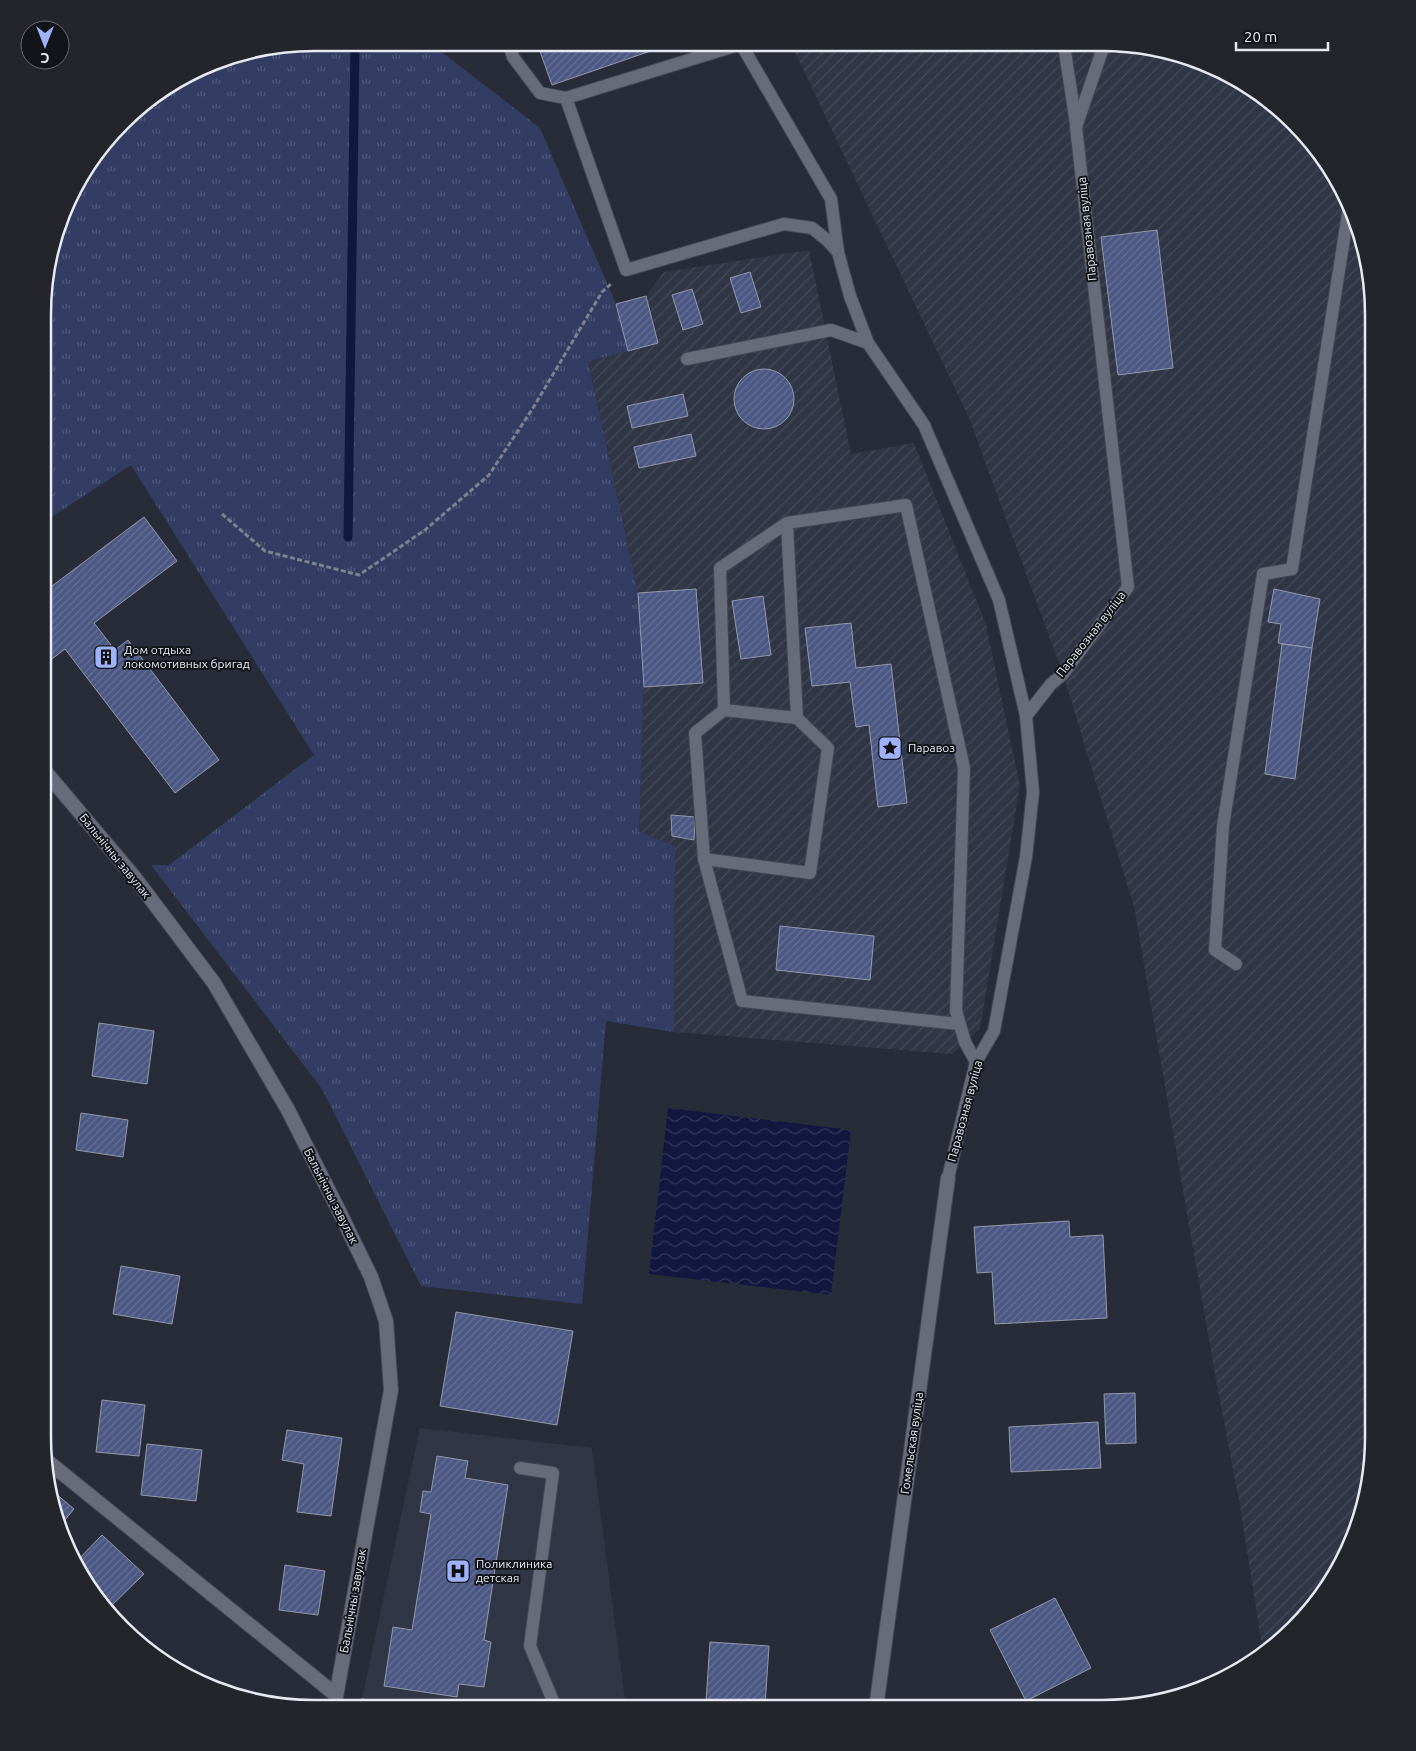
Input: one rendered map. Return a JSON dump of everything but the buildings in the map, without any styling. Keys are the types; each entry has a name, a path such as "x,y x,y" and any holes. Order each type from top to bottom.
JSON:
{"street":[{"name":"Бальнічны завулак","path":"51,778 135,878 214,983 288,1110 335,1202 371,1277 386,1321 391,1390 335,1700"},
{"name":"Гомельская вуліца","path":"877,1700 948,1178"},
{"name":"Бальнічны завулак","path":"53,1466 334,1700"}],"lane":[{"path":"511,51 513,57 540,93 566,98 718,51"},
{"path":"745,51 831,199 838,252 850,296 868,343 924,425 999,600 1026,716"},
{"path":"1065,51 1076,126"},
{"name":"Паравозная вуліца","path":"948,1178 976,1062 994,1031 1026,857 1033,792 1026,716 1051,684 1063,674 1128,587 1076,126 1102,51"},
{"path":"566,98 626,270 784,224 812,228 838,252"},
{"path":"1236,964 1215,950 1223,826 1263,574 1292,569 1347,219"},
{"path":"686,359 831,330 868,343"},
{"path":"724,710 720,568 787,523 906,506 964,768 956,1011 965,1042 976,1062"},
{"path":"787,523 797,718"},
{"path":"704,859 810,873 828,748 797,718 724,710 695,733 704,859 742,1001 959,1024"},
{"path":"520,1468 554,1474 530,1646 553,1700"}],"path":[{"path":"222,514 265,552 359,574 425,530 489,475 533,408 602,292 626,270"}],"shaded area":[{"path":"794,51 1102,51 1153,56 1203,71 1233,86 1275,116 1300,141 1330,183 1345,213 1360,263 1365,314 1365,1437 1360,1488 1351,1521 1338,1553 1320,1583 1300,1610 1262,1645 1240,1506 1215,1375 1134,907 1063,674 969,418"},
{"path":"809,250 851,454 914,443 986,625 1020,785 980,1029 952,1054 674,1032 675,846 639,832 644,687 638,593 588,360 628,351 616,304 646,296 664,272"},
{"path":"420,1428 592,1448 625,1700 362,1700"}],"green space":[{"path":"314,51 440,51 540,128 616,304 628,351 588,361 638,593 644,687 639,832 675,846 674,1032 606,1021 582,1304 421,1286 322,1089 151,865 169,865 314,755 131,465 51,517 51,314 56,263 71,213 86,183 116,141 141,116 183,86 198,78 230,65 263,56"}],"water":[{"path":"668,1108 851,1130 831,1295 649,1274"}],"waterway":[{"path":"348,537 355,51"}],"place":[{"name":"Дом отдыха локомотивных бригад","path":"106,657"},
{"name":"Паравоз","path":"890,748"},
{"name":"Поликлиника детская","path":"458,1571"}]}
